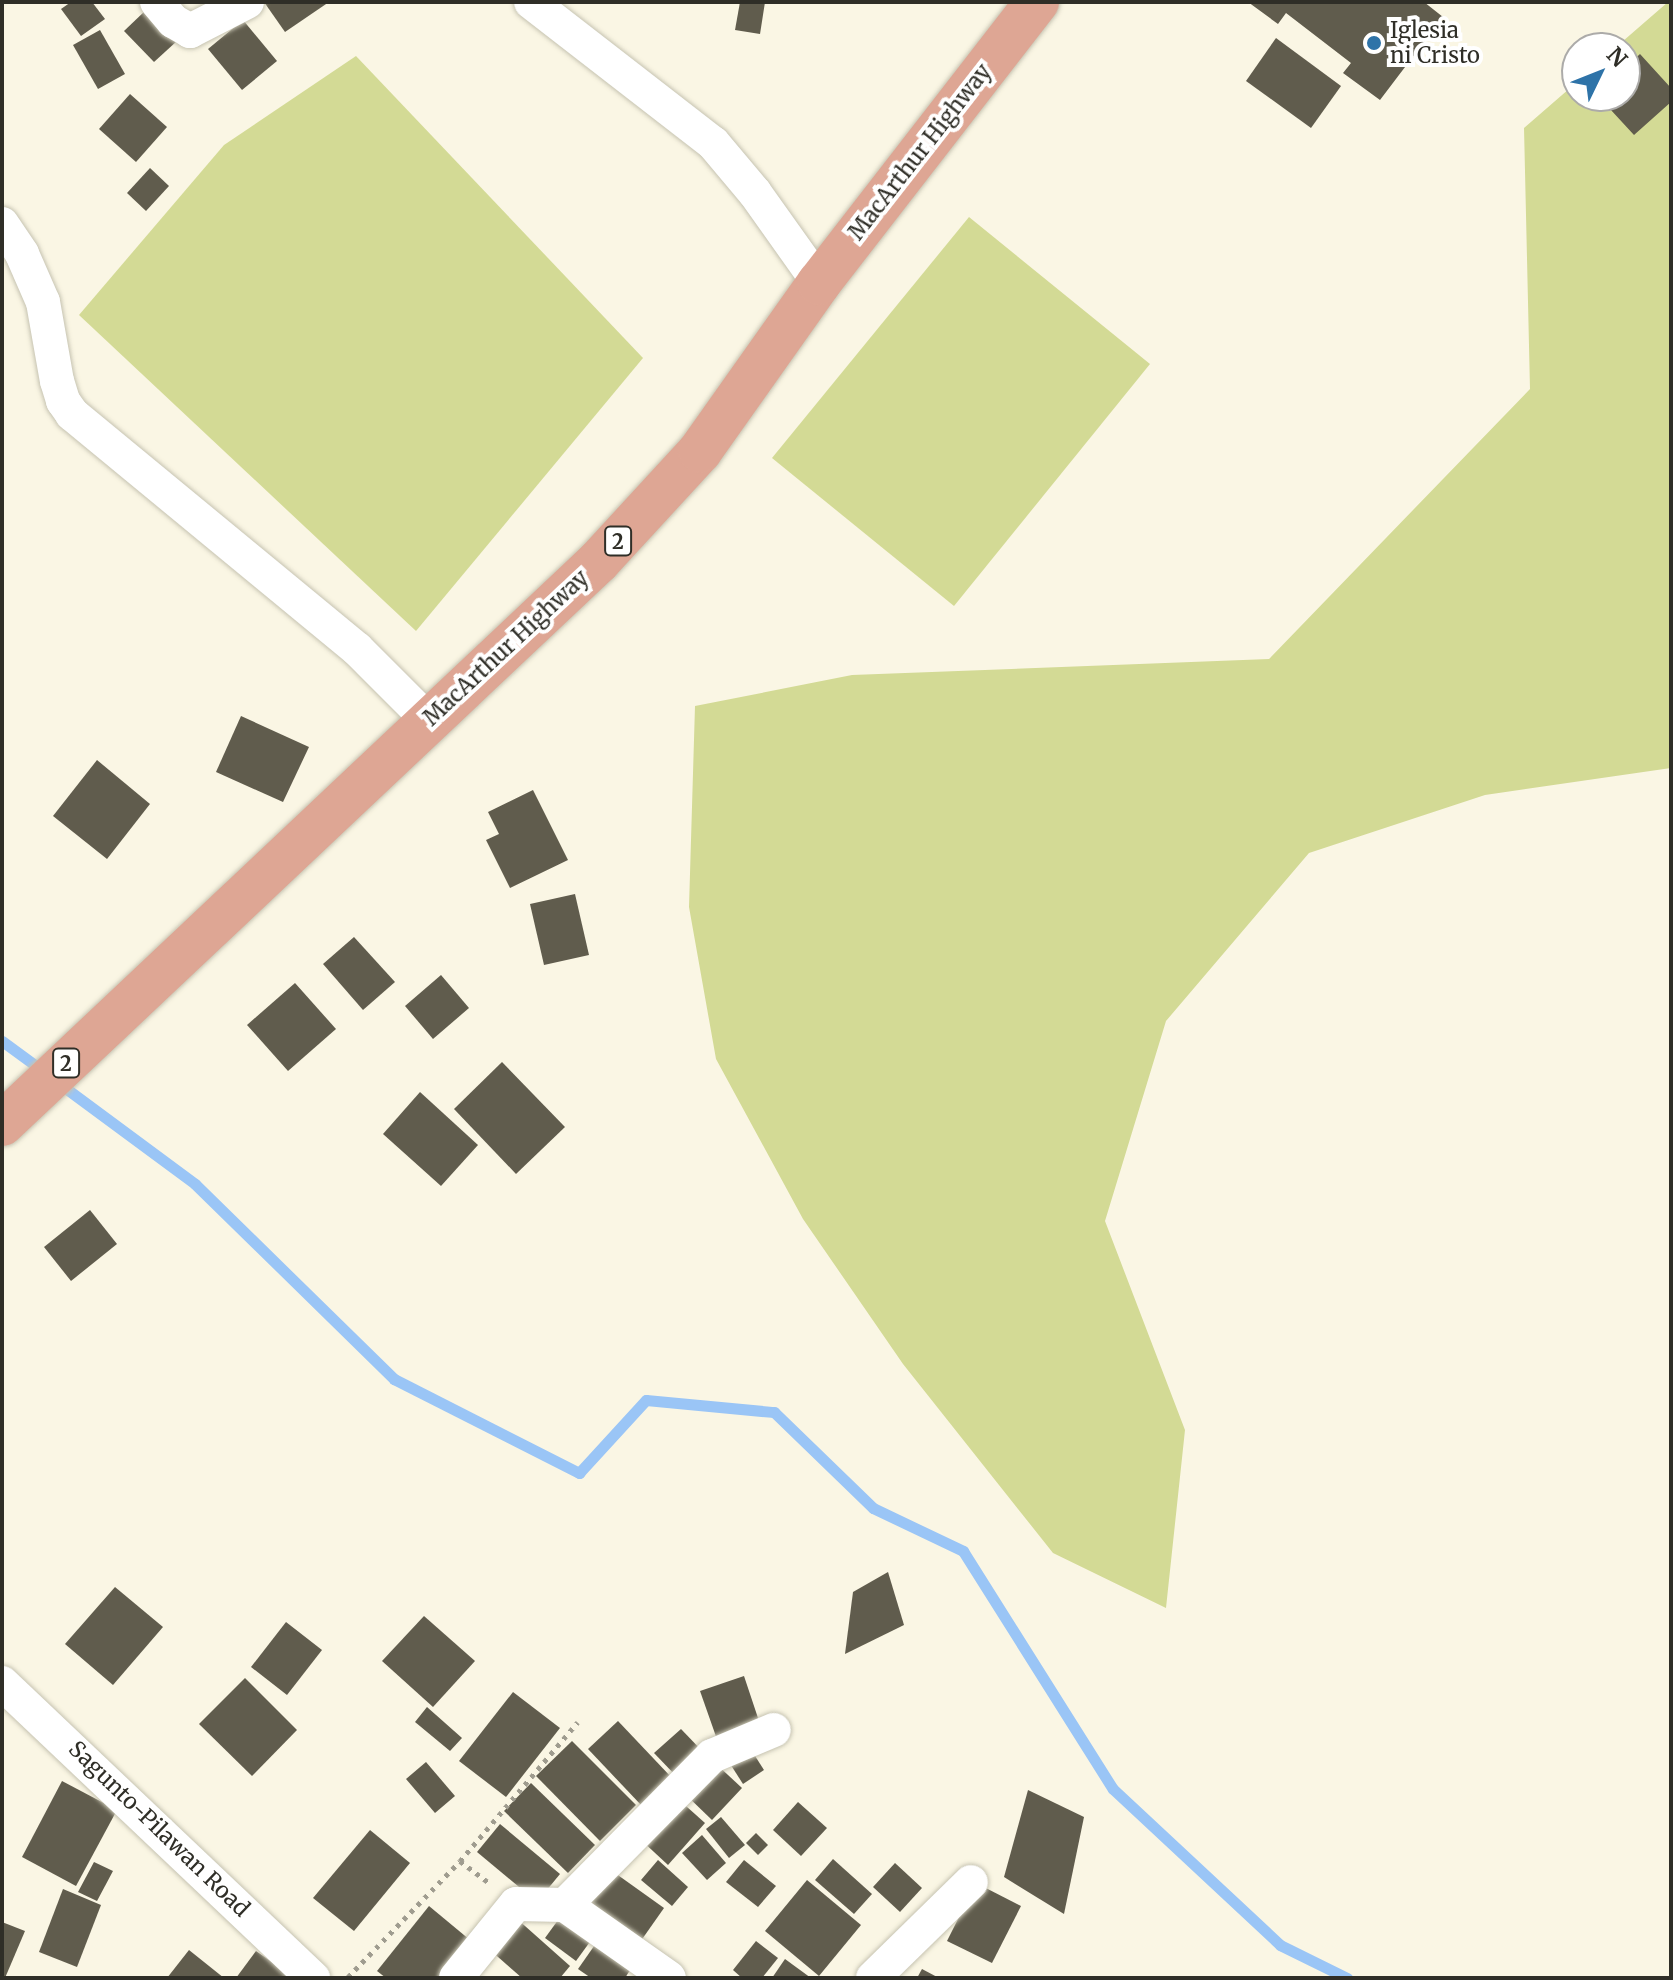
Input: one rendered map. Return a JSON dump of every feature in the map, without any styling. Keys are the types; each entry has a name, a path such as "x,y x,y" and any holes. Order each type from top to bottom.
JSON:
{"highway":[{"name":"MacArthur Highway","path":"6,1120 599,561 700,451 819,283 1037,2"}],"street":[{"path":"157,2 173,21 190,31 247,2"},
{"path":"531,2 713,143 755,193 819,283"},
{"path":"2,224 22,254 43,302 57,381 63,401 72,414 357,649 428,720"},
{"name":"Sagunto-Pilawan Road","path":"2,1683 313,1978"},
{"path":"565,1905 712,1756 774,1730"},
{"path":"873,1978 971,1882"},
{"path":"456,1978 516,1904 565,1905 669,1978"}],"path":[{"path":"348,1978 460,1861 578,1722"}],"green space":[{"path":"1671,2 1671,768 1485,795 1309,853 1166,1021 1105,1221 1185,1430 1166,1608 1053,1553 903,1364 803,1219 716,1059 689,907 695,706 852,675 1269,659 1530,389 1524,128 1561,96 1561,112 1641,112 1641,32 1633,32"},
{"path":"356,56 643,358 416,631 79,315 224,145"},
{"path":"969,217 1150,364 954,606 772,458"}],"building":[{"path":"71,2 92,2 105,19 81,36 61,9"},
{"path":"264,2 329,2 285,32"},
{"path":"740,2 765,2 760,34 735,30"},
{"name":"Iglesia ni Cristo","path":"1248,2 1424,2 1443,17 1380,100 1343,73 1351,63 1286,13 1278,24"},
{"path":"146,10 177,41 154,62 124,31"},
{"path":"243,20 277,61 242,90 208,49"},
{"path":"100,30 125,74 98,89 73,45"},
{"path":"1276,38 1341,86 1311,128 1246,81"},
{"path":"1641,55 1671,88 1671,102 1634,135 1613,112 1641,112"},
{"path":"130,94 167,127 136,162 99,129"},
{"path":"150,168 169,186 146,211 127,193"},
{"path":"241,716 309,747 283,802 216,772"},
{"path":"97,760 150,804 107,859 53,816"},
{"path":"533,790 568,860 510,888 486,840 499,834 488,812"},
{"path":"575,894 589,955 544,965 530,904"},
{"path":"354,937 395,982 363,1010 323,964"},
{"path":"441,975 469,1008 433,1039 405,1006"},
{"path":"295,983 336,1029 288,1071 247,1025"},
{"path":"502,1062 565,1127 516,1174 454,1109"},
{"path":"420,1092 478,1145 441,1186 383,1134"},
{"path":"90,1210 117,1244 71,1281 44,1247"},
{"path":"888,1572 904,1625 845,1654 853,1592"},
{"path":"115,1587 163,1627 113,1685 65,1644"},
{"path":"424,1616 475,1661 433,1707 382,1661"},
{"path":"286,1622 322,1650 287,1695 251,1667"},
{"path":"744,1676 762,1730 719,1745 700,1691"},
{"path":"245,1678 297,1730 252,1776 199,1724"},
{"path":"513,1692 560,1728 506,1797 459,1761"},
{"path":"427,1707 462,1738 450,1751 415,1722"},
{"path":"618,1721 672,1778 642,1806 588,1749"},
{"path":"681,1729 705,1754 678,1778 654,1753"},
{"path":"572,1741 636,1805 600,1841 536,1776"},
{"path":"748,1745 764,1770 743,1784 727,1759"},
{"path":"426,1762 455,1796 435,1813 406,1779"},
{"path":"714,1762 742,1788 712,1820 684,1793"},
{"path":"62,1781 117,1810 76,1886 22,1857"},
{"path":"531,1783 595,1845 568,1873 504,1811"},
{"path":"1028,1790 1084,1817 1064,1914 1004,1877"},
{"path":"677,1798 705,1823 668,1865 640,1839"},
{"path":"798,1802 827,1828 801,1856 773,1830"},
{"path":"721,1817 745,1845 729,1858 706,1829"},
{"path":"500,1824 560,1874 537,1902 477,1852"},
{"path":"370,1830 410,1863 354,1931 313,1898"},
{"path":"756,1833 768,1845 758,1855 746,1843"},
{"path":"702,1835 726,1863 707,1880 682,1853"},
{"path":"833,1859 872,1894 854,1914 815,1880"},
{"path":"658,1860 688,1887 672,1906 641,1880"},
{"path":"744,1860 776,1886 758,1907 726,1882"},
{"path":"94,1862 113,1871 97,1901 78,1892"},
{"path":"895,1863 922,1888 900,1912 873,1887"},
{"path":"608,1868 664,1908 638,1945 582,1905"},
{"path":"807,1880 861,1925 819,1976 765,1931"},
{"path":"976,1883 1021,1906 992,1963 947,1941"},
{"path":"63,1889 101,1905 77,1967 39,1952"},
{"path":"429,1906 476,1945 450,1978 386,1978 377,1971"},
{"path":"561,1916 592,1939 576,1961 545,1938"},
{"path":"516,1918 570,1966 560,1978 522,1978 489,1949"},
{"path":"2,1922 25,1931 5,1978 2,1978"},
{"path":"599,1939 634,1964 625,1978 591,1978 578,1969"},
{"path":"756,1941 778,1958 762,1978 742,1978 733,1970"},
{"path":"189,1950 224,1978 167,1978"},
{"path":"256,1951 289,1974 286,1978 236,1978"},
{"path":"785,1959 811,1978 772,1978"},
{"path":"922,1969 939,1978 917,1978"}],"waterway":[{"path":"2,1041 43,1071"},
{"path":"60,1084 195,1184 394,1379 579,1473 646,1400 774,1412 873,1508 963,1551 1113,1789 1280,1945 1347,1978"}],"place":[{"name":"Iglesia ni Cristo","path":"1374,43"}]}
